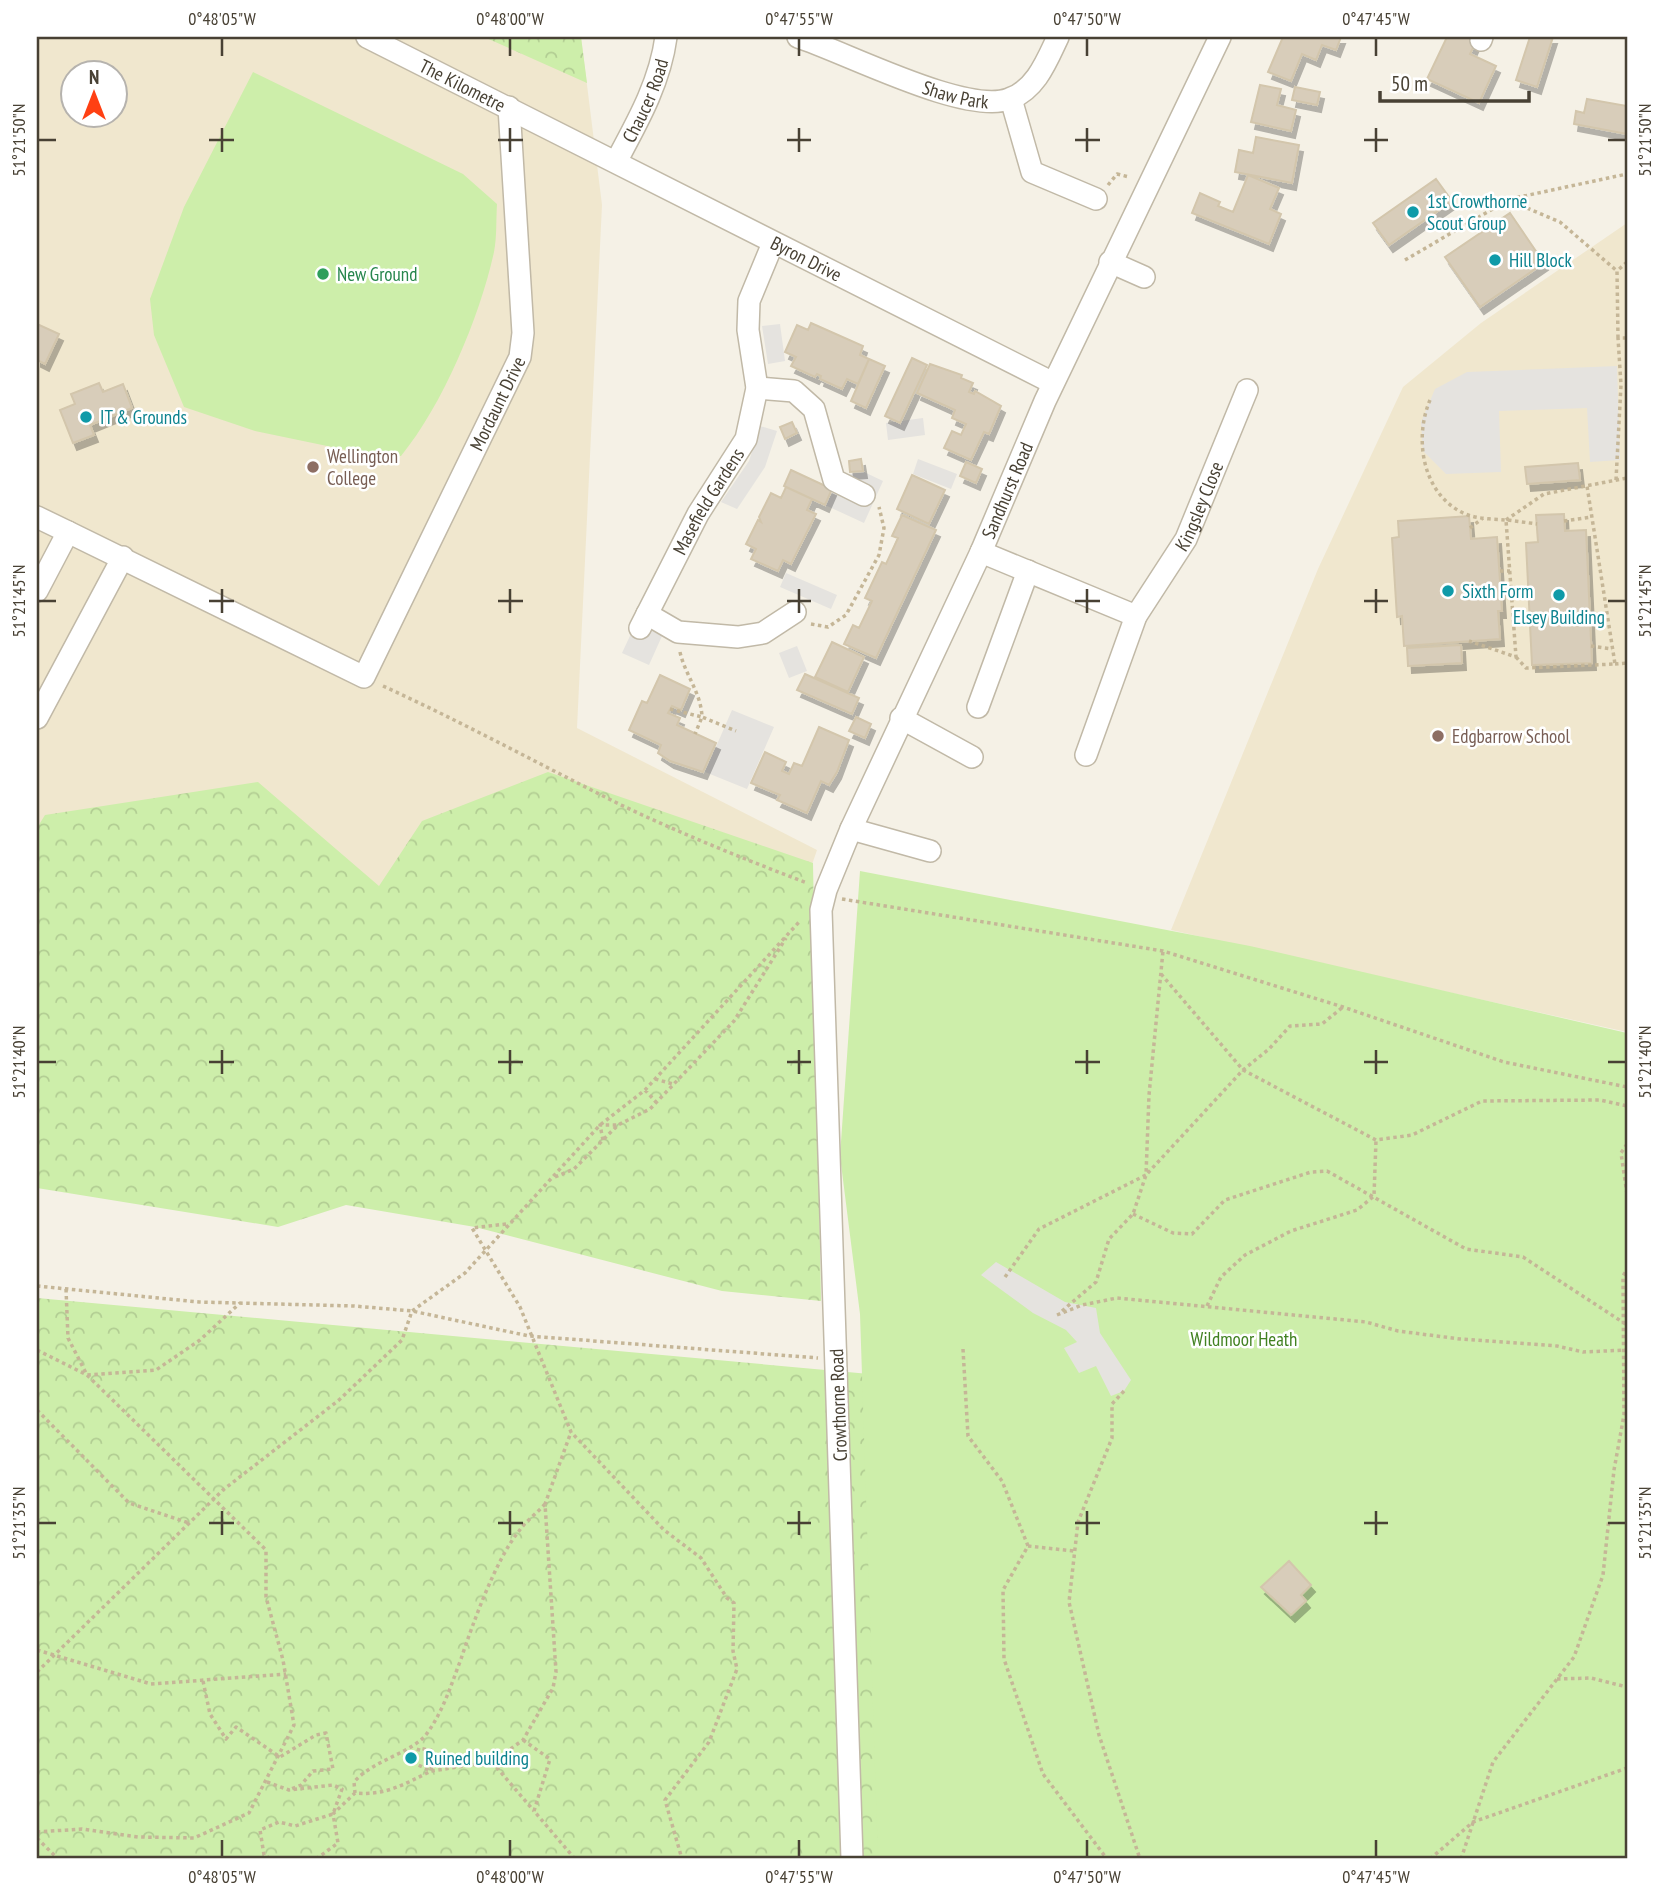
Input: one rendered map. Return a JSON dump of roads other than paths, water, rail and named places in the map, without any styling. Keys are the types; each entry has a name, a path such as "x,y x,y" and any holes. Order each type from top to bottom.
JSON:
{"street":[{"name":"The Kilometre","path":"366,37 559,133"},
{"name":"Chaucer Road","path":"617,160 646,105 659,71 666,37"},
{"name":"Shaw Park","path":"798,37 829,41 867,65 953,95 993,103 1011,99 1039,75 1058,37"},
{"name":"Sandhurst Road","path":"822,951 821,910 833,894 851,829 981,552 1053,383 1220,37"},
{"path":"1011,99 1032,172 1096,199"},
{"name":"Mordaunt Drive","path":"122,557 363,677 520,357 523,333 509,107"},
{"name":"Byron Drive","path":"559,133 1053,383"},
{"name":"Masefield Gardens","path":"773,243 749,300 748,330 757,388 746,439 698,514 644,621 681,632 738,637 763,633 790,615"},
{"path":"1110,262 1144,277"},
{"path":"757,388 794,391 814,409 834,480 863,495"},
{"name":"Kingsley Close","path":"1086,755 1136,616 1186,539 1247,390"},
{"path":"37,517 122,557 37,718"},
{"path":"37,591 68,532"},
{"path":"981,552 1136,616"},
{"path":"978,707 1028,571"},
{"path":"901,718 972,757"},
{"path":"851,829 930,852"},
{"name":"Crowthorne Road","path":"822,951 842,1347 852,1859"}],"place":[{"name":"1st Crowthorne Scout Group","path":"1413,212"},
{"name":"Hill Block","path":"1495,260"},
{"name":"New Ground","path":"323,274"},
{"name":"IT & Grounds","path":"86,417"},
{"name":"Wellington College","path":"313,467"},
{"name":"Sixth Form","path":"1448,591"},
{"name":"Elsey Building","path":"1559,595"},
{"name":"Edgbarrow School","path":"1438,736"},
{"name":"Ruined building","path":"411,1758"}],"park label":[{"name":"Wildmoor Heath","path":"1244,1339"}]}
